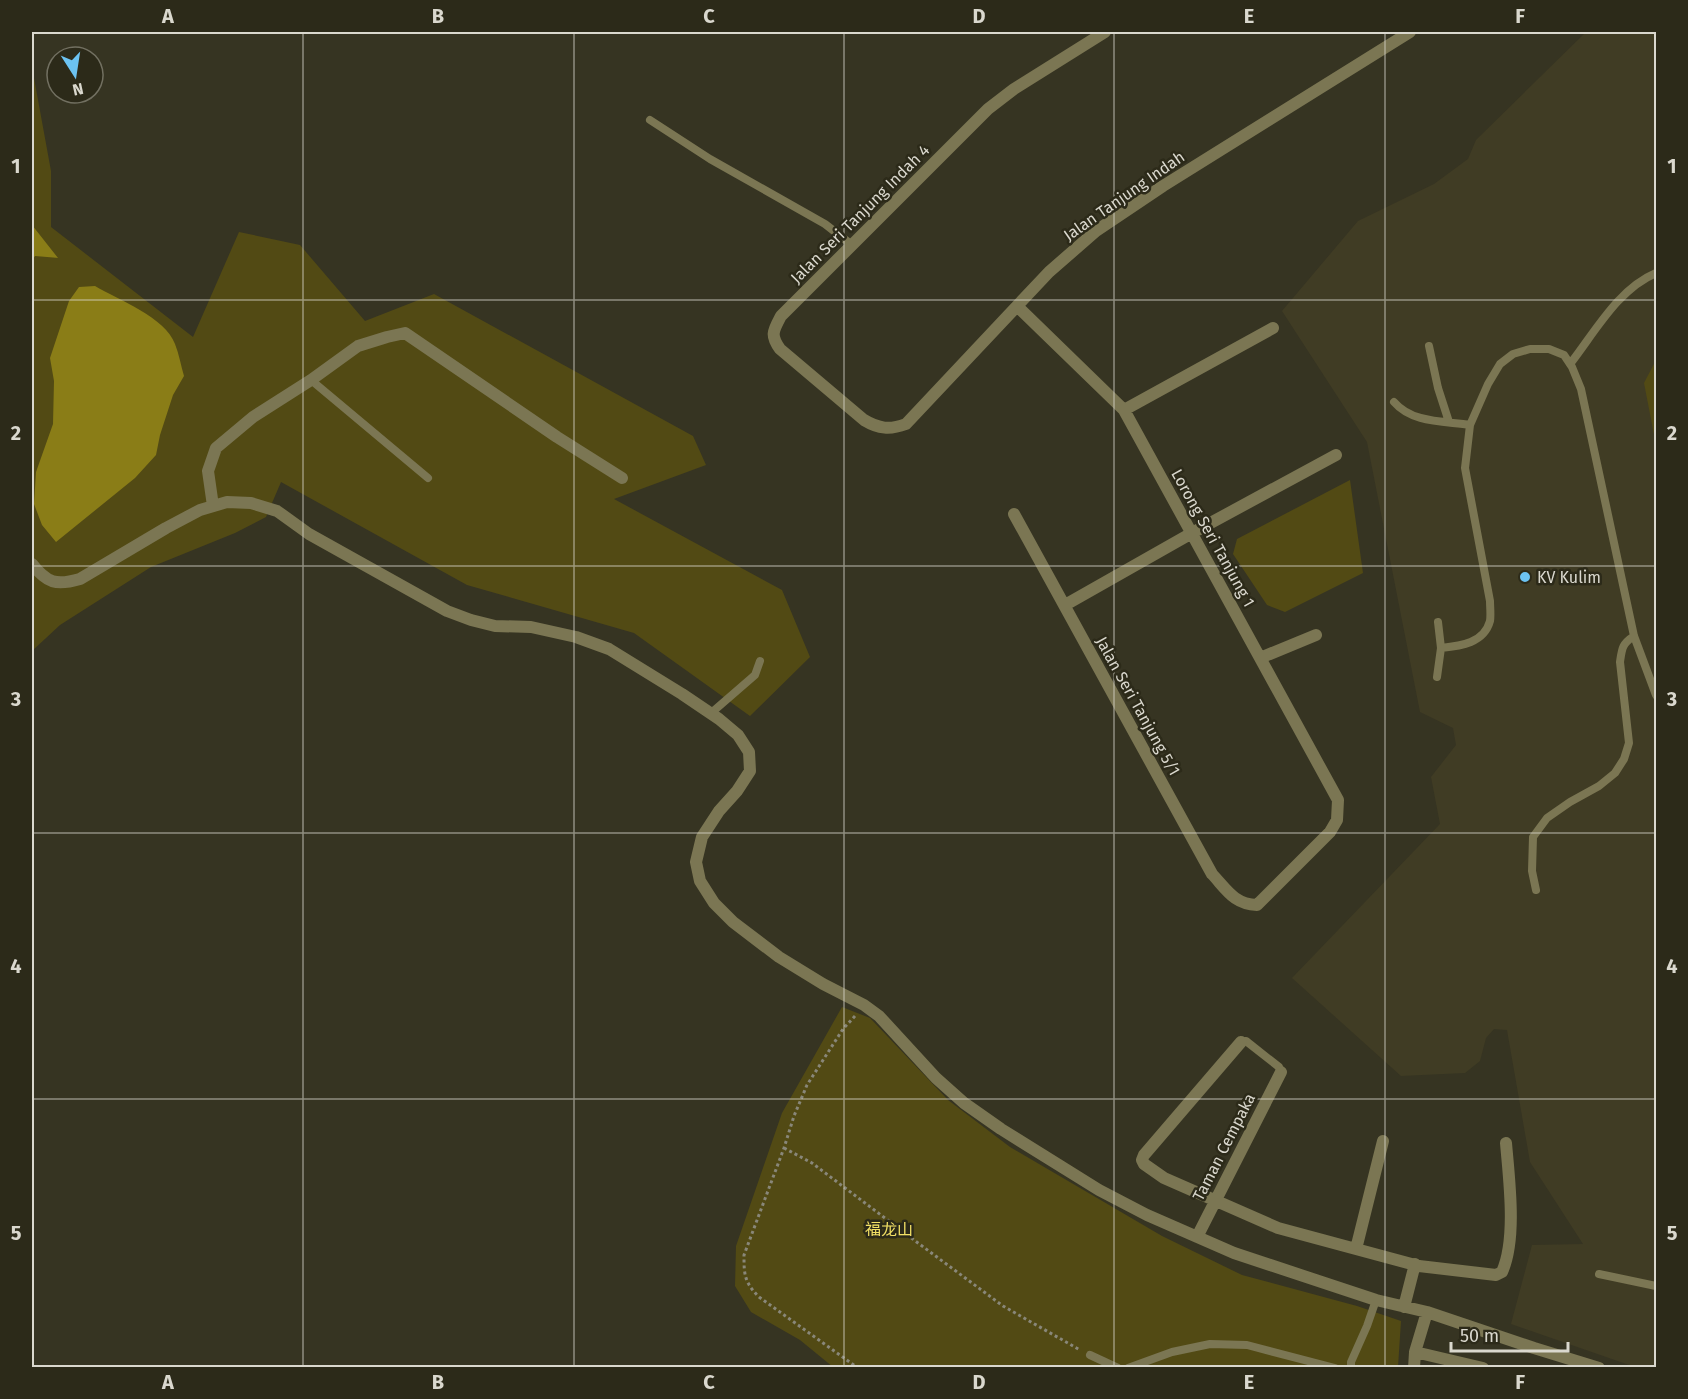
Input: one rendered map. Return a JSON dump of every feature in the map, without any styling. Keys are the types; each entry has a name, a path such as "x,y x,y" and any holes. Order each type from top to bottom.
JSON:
{"street":[{"name":"Jalan Seri Tanjung Indah 4","path":"893,429 876,427 864,420 780,349 774,339 774,330 781,316 988,109 1014,89 1105,32"},
{"name":"Jalan Tanjung Indah","path":"893,429 906,424 1049,272 1096,231 1163,186 1410,32"},
{"name":"Lorong Seri Tanjung 1","path":"1017,306 1124,410 1338,800 1338,815"},
{"path":"1124,410 1273,328"},
{"path":"213,506 208,471 216,448 253,417 311,380 358,346 405,333 622,478"},
{"path":"1065,605 1336,455"},
{"path":"32,564 38,572 52,582 65,583 80,579 200,510 227,502 251,503 277,510 309,534 447,611 495,626 531,627 576,637 609,649 710,714 738,735 749,752 750,771 702,837 696,862 700,881 714,903 733,922 779,957 823,984 864,1005 879,1016 936,1078 964,1103 1001,1129 1099,1190 1147,1215 1234,1253 1376,1300 1427,1312 1599,1368"},
{"name":"Jalan Seri Tanjung 5/1","path":"1014,514 1212,874 1232,896 1244,904 1257,905 1330,832 1338,815"},
{"path":"1260,658 1316,635"},
{"path":"1241,1042 1142,1160 1144,1164 1164,1178 1278,1228 1415,1264 1496,1275 1502,1272 1506,1264 1509,1246 1510,1211 1506,1143"},
{"name":"Taman Cempaka","path":"1197,1237 1281,1072"},
{"path":"1356,1249 1383,1141"},
{"path":"1404,1306 1415,1264"},
{"path":"1414,1368 1415,1352 1427,1312"},
{"path":"1415,1352 1483,1368"}],"lane":[{"path":"650,120 710,159 825,224 852,245"},
{"path":"1570,364 1630,289 1656,273"},
{"path":"1429,346 1438,388 1449,422"},
{"path":"1441,648 1472,642 1484,634 1490,620 1490,601 1465,468 1470,425 1488,384 1500,364 1513,354 1530,349 1549,349 1564,355 1581,389 1634,636 1656,695"},
{"path":"311,380 428,478"},
{"path":"1394,402 1410,416 1470,425"},
{"path":"1437,677 1441,648 1438,622"},
{"path":"1536,890 1532,871 1533,837 1547,818 1599,786 1615,773 1624,759 1629,743 1620,662 1625,642 1634,636"},
{"path":"710,714 755,675 760,662"},
{"path":"1241,1042 1246,1041 1279,1067 1281,1072"},
{"path":"1599,1274 1656,1286"},
{"path":"1128,1368 1172,1352 1210,1344 1247,1345 1336,1368 1351,1365 1376,1300"},
{"path":"1090,1355 1118,1368"}],"path":[{"path":"858,1368 748,1287 744,1273 744,1255 807,1085 843,1029 864,1005"},
{"path":"784,1149 812,1163 1004,1306 1090,1355"}],"shaded area":[{"name":"KV Kulim","path":"1586,32 1656,32 1656,1367 1635,1367 1511,1324 1532,1245 1583,1244 1530,1162 1507,1030 1494,1029 1486,1038 1480,1061 1465,1073 1401,1076 1292,978 1440,824 1431,777 1456,745 1453,728 1420,712 1367,442 1282,311 1358,221 1434,184 1468,159 1476,140"},
{"path":"32,225 58,258 35,256 32,260"},
{"path":"95,286 152,317 170,334 178,352 184,376 173,395 156,455 135,478 56,542 42,525 34,504 36,472 53,424 54,381 50,358 69,301 79,287"}],"green space":[{"path":"32,67 51,171 51,227 193,337 239,232 300,245 365,321 434,294 693,436 706,465 614,499 782,590 810,657 750,716 634,633 467,585 281,482 266,517 235,533 151,567 60,625 32,651"},
{"path":"1656,360 1656,445 1644,383"},
{"path":"1350,480 1363,573 1285,612 1267,605 1233,554 1237,539"},
{"name":"福龙山","path":"842,1007 870,1018 948,1100 1010,1147 1162,1236 1242,1275 1357,1306 1401,1321 1398,1367 833,1367 800,1340 751,1312 735,1286 736,1246 782,1113"}],"place":[{"name":"KV Kulim","path":"1525,577"}]}
